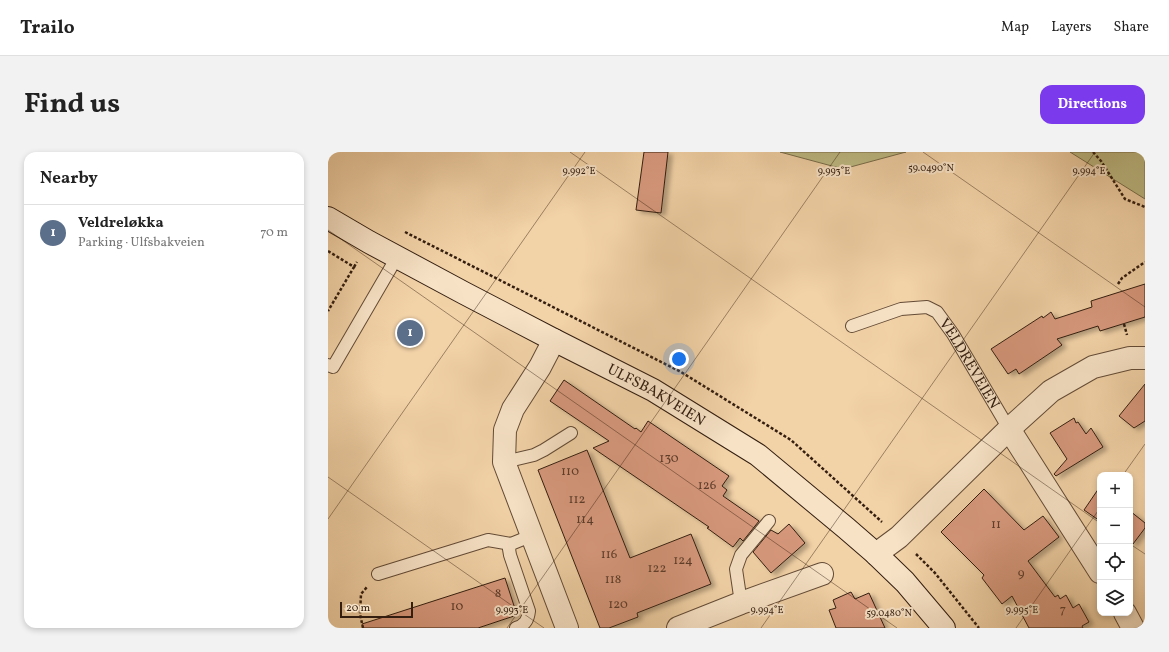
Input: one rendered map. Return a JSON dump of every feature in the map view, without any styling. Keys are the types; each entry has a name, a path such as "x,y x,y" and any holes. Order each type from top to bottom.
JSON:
{"street":[{"name":"ULFSBAKVEIEN","path":"328,218 397,257 554,340 653,390 758,455 876,554 905,582 944,628"},
{"path":"554,340 540,367 513,409 505,430 504,462 567,628"},
{"path":"876,554 899,537 1009,429 1051,391 1093,367 1130,358 1145,358"},
{"path":"1009,429 1097,567"},
{"path":"678,628 741,603 822,574"},
{"path":"1127,616 1133,628"}],"lane":[{"path":"328,365 333,367 397,257"},
{"name":"VELDREVEIEN","path":"852,326 901,309 927,307 937,312 953,334 1009,429"},
{"path":"504,462 534,455 571,433"},
{"path":"741,603 736,568 741,555 769,521"},
{"path":"378,574 488,540 511,544 532,535"},
{"path":"511,544 509,549 510,555 529,611 528,619 524,624 516,628"}],"path":[{"path":"1093,152 1101,161 1126,199 1145,207"},
{"path":"328,251 354,267 328,311"},
{"path":"1118,284 1122,278 1145,262"},
{"path":"363,628 360,614 361,594 378,574"}],"shaded area":[{"path":"780,152 906,152 843,169"},
{"path":"1070,152 1145,152 1145,199"}],"building":[{"path":"644,152 668,152 661,213 636,210"},
{"path":"1145,284 1145,317 1100,331 1098,326 1057,339 1062,345 1019,374 1016,369 1008,374 991,349 1042,316 1043,318 1051,312 1055,319 1092,307 1091,301"},
{"path":"564,380 641,432 648,421 729,476 722,486 727,490 723,496 759,521 743,541 740,538 733,547 707,528 709,527 593,448 609,441 550,401"},
{"path":"1145,384 1145,421 1134,428 1119,416"},
{"path":"1074,418 1076,423 1078,422 1086,434 1091,428 1103,447 1056,476 1054,474 1067,459 1050,433"},
{"path":"587,450 630,558 691,534 711,584 637,613 638,617 609,628 600,628 538,470"},
{"path":"984,489 1024,530 1043,516 1059,537 1028,561 1055,597 1058,595 1060,599 1066,595 1073,608 1079,604 1089,622 1082,626 1083,628 1029,628 1012,596 1002,604 982,578 984,575 941,532"},
{"path":"1097,491 1097,519 1084,510"},
{"path":"1133,513 1145,523 1145,528 1133,544"},
{"path":"789,524 805,543 771,573 753,552 771,530 778,534"},
{"path":"505,578 517,615 478,628 363,628 362,624"},
{"path":"851,592 855,599 869,593 885,628 836,628 829,610 836,608 833,600"}],"place":[{"name":"Veldreløkka","path":"410,333"}]}
